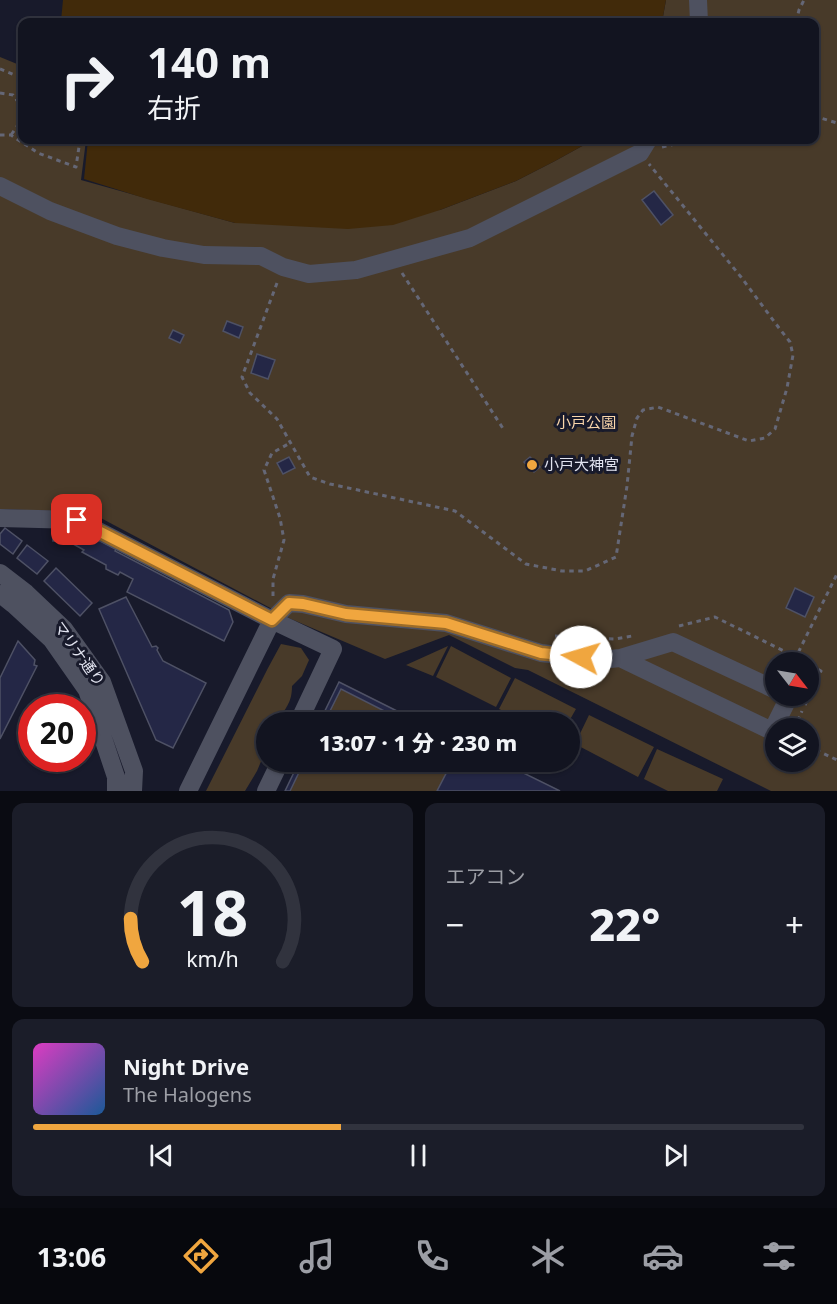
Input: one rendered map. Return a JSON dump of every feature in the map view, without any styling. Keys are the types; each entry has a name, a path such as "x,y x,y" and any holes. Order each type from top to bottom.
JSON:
{"street":[{"path":"698,0 699,18"},
{"path":"0,186 51,211 117,236 163,248 204,255 261,256 283,267 309,274 356,270 470,238 644,146"},
{"path":"0,518 77,520 333,649 303,712"},
{"name":"マリナ通り","path":"0,573 26,593 64,629 102,682 134,771 134,791"},
{"name":"マリナ通り","path":"0,594 52,640 87,690 116,777 116,791"},
{"path":"188,791 272,620 289,603 346,614 446,623 541,653 601,660 620,658 673,642 765,685"},
{"path":"620,658 772,731 784,706"},
{"path":"266,791 275,772"}],"path":[{"path":"797,18 804,0"},
{"path":"0,69 18,76"},
{"path":"0,93 13,95 18,102"},
{"path":"819,118 837,123"},
{"path":"11,135 18,125"},
{"path":"0,135 11,135 18,140"},
{"path":"24,144 38,153 76,167 79,144"},
{"path":"283,267 242,377 250,393 277,419 310,477 330,484 455,511 526,564 562,571 585,571 616,557 632,436 637,418 644,410 658,407 748,441 765,438 775,429 787,388 793,355 790,342 644,146 661,144"},
{"path":"393,259 504,430"},
{"path":"272,620 273,579 284,540 280,518 264,470 272,453 290,443"},
{"path":"798,652 837,574"},
{"path":"273,594 280,593"},
{"path":"669,629 715,617 786,652"},
{"path":"552,636 615,639 637,635"},
{"path":"819,751 837,760"}],"green space":[{"name":"小戸公園","path":"666,0 837,0 837,791 771,791 528,670 515,668 449,635 385,659 291,619 97,516 80,512 0,509 0,57 18,64 18,144 86,144 81,180 235,223 440,210 516,181 586,144 819,144 819,18 663,18"},
{"path":"281,644 301,648 309,660 302,676 292,686 292,692 284,712 256,712 256,772 245,791 206,791"},
{"path":"448,646 433,676 406,665"},
{"path":"451,646 511,678 496,707 436,677"},
{"path":"515,678 576,709 574,712 505,712 499,709"},
{"path":"341,689 386,712 330,712"},
{"path":"589,715 654,747 638,777 580,747 580,734"},
{"path":"657,749 723,779 717,791 668,791 644,779"},
{"path":"299,772 447,772 437,791 290,791"}],"shaded area":[{"path":"63,0 666,0 663,18 61,18"},
{"path":"88,144 586,144 516,181 440,210 393,225 348,229 235,223 84,179"}],"building":[{"path":"654,191 673,215 661,225 642,200"},
{"path":"227,321 243,327 239,338 223,331"},
{"path":"173,330 184,335 180,343 169,338"},
{"path":"257,354 275,360 268,379 251,373"},
{"path":"289,457 295,468 283,474 277,463"},
{"path":"530,457 540,467 534,472 524,462"},
{"path":"5,528 22,541 13,554 0,544 0,534"},
{"path":"69,528 90,539 91,536 116,549 115,551 229,610 233,622 224,641 127,592 133,579 120,572 118,575 106,569 106,565 82,552 84,550 66,540 53,541 53,529"},
{"path":"27,545 48,561 37,574 17,558"},
{"path":"56,568 92,603 80,616 44,581"},
{"path":"795,588 814,597 805,617 786,608"},
{"path":"126,597 152,647 158,648 163,661 206,683 173,748 156,740 99,609"},
{"path":"18,641 35,660 34,665 37,666 23,694 18,694 18,703 0,739 0,678"},
{"path":"339,682 399,712 386,712 341,689 330,712 324,712"},
{"path":"294,772 299,772 290,791 285,791"},
{"path":"447,772 521,772 560,791 437,791"}],"place":[{"name":"小戸大神宮","path":"532,465"}],"route":[{"path":"77,520 272,620 289,603 303,604 346,614 446,623 541,653 581,657"}]}
